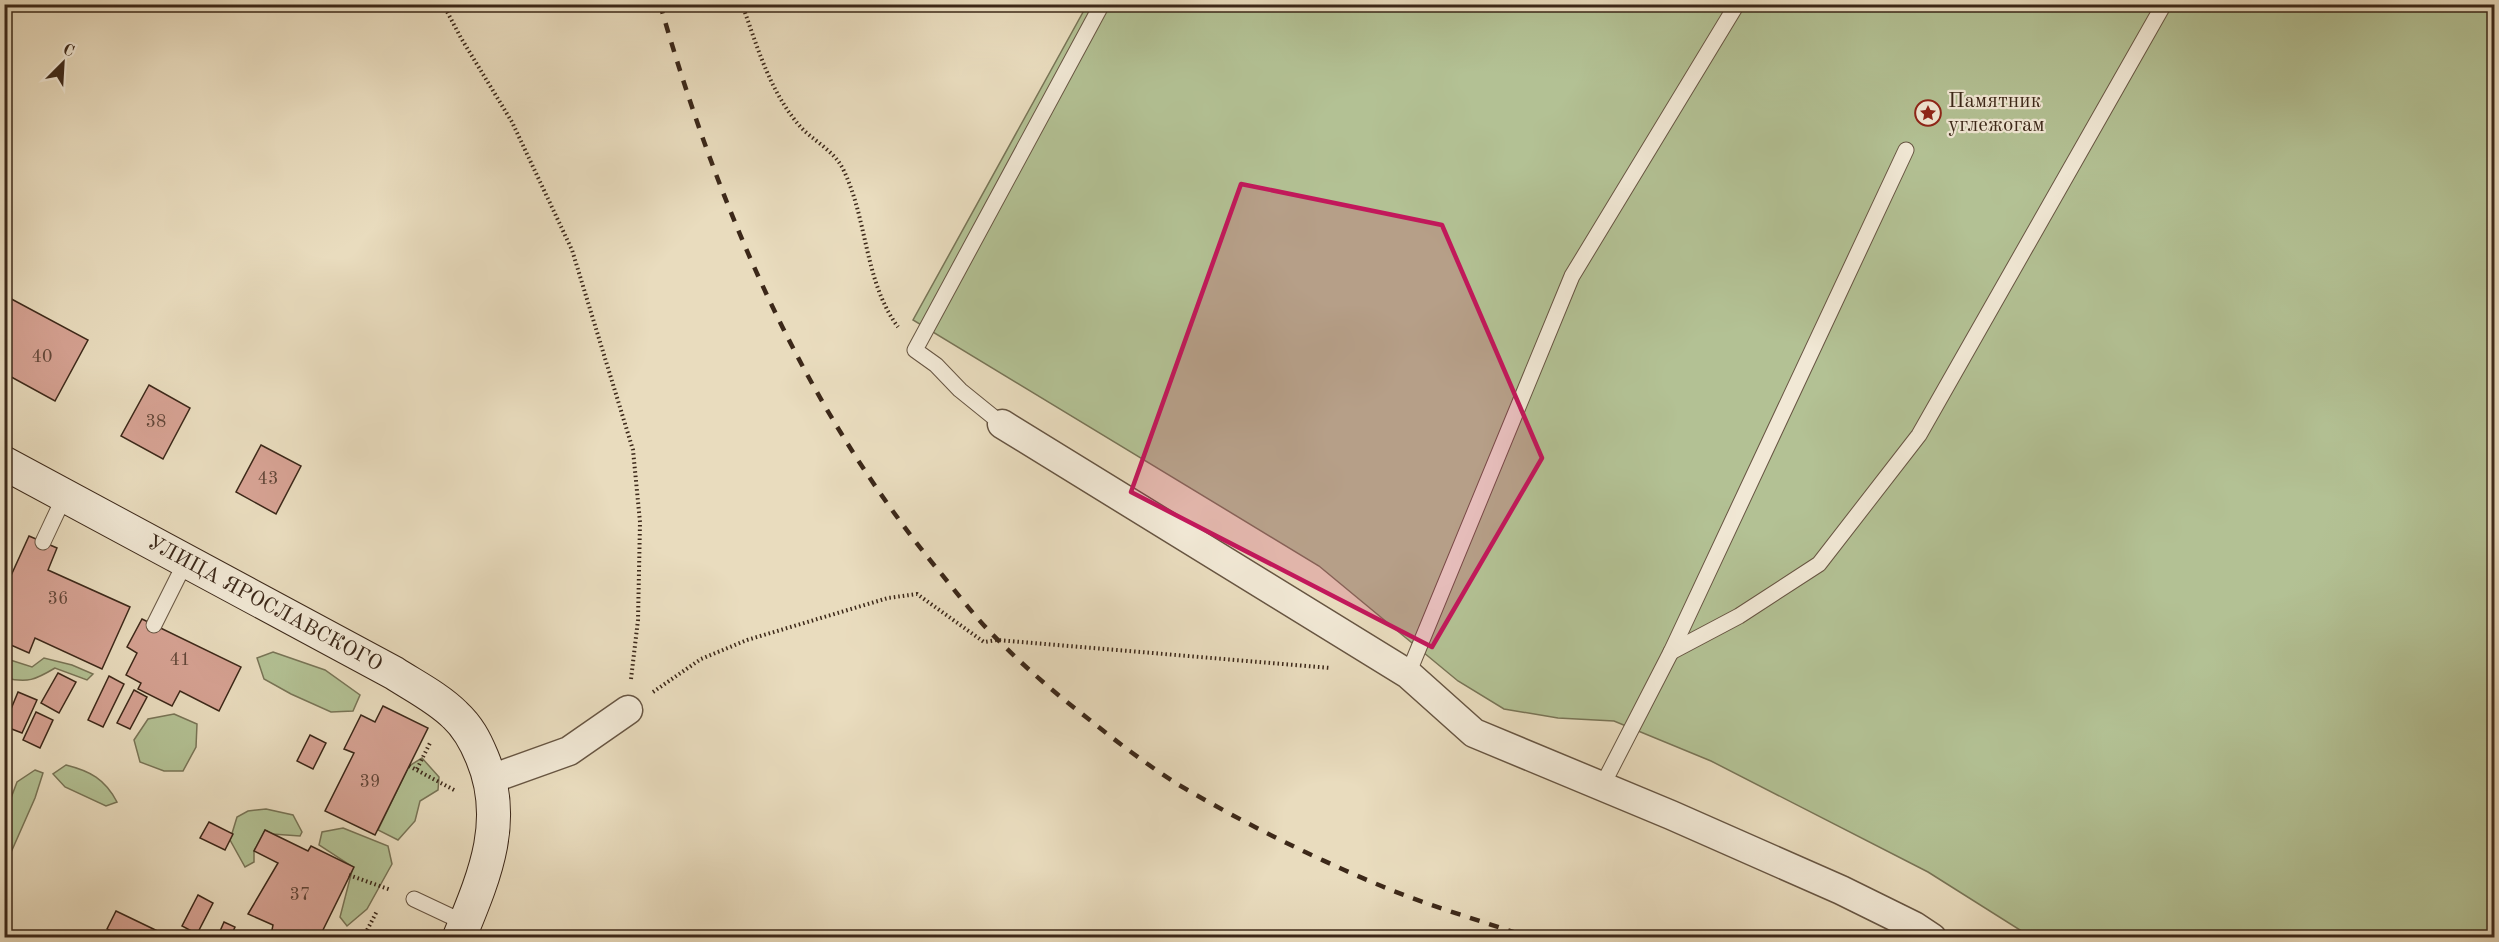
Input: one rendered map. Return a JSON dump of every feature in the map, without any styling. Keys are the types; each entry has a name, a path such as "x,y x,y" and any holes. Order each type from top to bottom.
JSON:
{"street":[{"path":"1002,424 1408,674 1474,733 1601,788 1671,815 1841,890 1914,926 1932,938"},
{"name":"УЛИЦА ЯРОСЛАВСКОГО","path":"4,463 394,673 453,713 472,733 491,786 494,831 484,877 462,930"},
{"path":"491,786 569,751 628,710"}],"lane":[{"path":"1002,424 960,390 936,365 915,350 1102,4"},
{"path":"1408,674 1572,276 1737,4"},
{"path":"1671,652 1739,616 1819,564 1919,435 2164,4"},
{"path":"1601,788 1671,652 1906,150"},
{"path":"43,542 65,495"},
{"path":"154,625 186,561"},
{"path":"414,899 462,930"}],"path":[{"path":"443,4 512,122 572,250 633,450 640,522 638,620 628,710"},
{"path":"742,4 779,99 800,126 821,142 842,167 859,219 871,271 889,315 915,350"},
{"path":"628,710 701,659 747,640 888,598 918,594 984,642 998,640 1337,668"},
{"path":"409,766 454,790 473,797 491,786"},
{"path":"350,875 414,899"},
{"path":"363,938 377,911"}],"highlighted area":[{"path":"1241,184 1442,225 1542,458 1432,647 1131,492"}],"green space":[{"path":"1087,5 2494,5 2494,937 2031,937 1928,872 1711,761 1614,721 1558,718 1504,709 1458,681 1319,566 913,320"},
{"path":"273,652 325,670 360,695 353,711 331,712 264,679 257,658"},
{"path":"4,658 32,667 44,658 72,665 93,674 87,680 55,668 26,680 5,678"},
{"path":"174,714 197,724 196,747 183,771 164,771 140,762 134,740 148,719"},
{"path":"422,758 439,777 438,790 420,801 415,821 398,840 378,830 409,766"},
{"path":"66,765 96,777 107,787 117,802 106,806 65,787 53,774"},
{"path":"35,770 43,773 35,798 5,866 5,814 17,782"},
{"path":"266,809 293,815 302,832 300,836 272,834 265,830 254,851 254,862 245,867 230,840 237,817 248,811"},
{"path":"343,828 388,846 392,864 367,909 347,926 340,917 353,867 319,845 322,832"}],"building":[{"path":"4,295 88,340 55,401 4,373"},
{"path":"149,385 190,408 163,459 121,436"},
{"path":"261,445 301,466 276,514 236,492"},
{"path":"29,536 57,548 48,570 130,607 102,669 35,638 29,653 4,642 4,591"},
{"path":"142,619 241,667 219,711 180,691 172,706 138,689 141,683 126,675 137,653 127,647"},
{"path":"58,673 76,682 59,713 41,703"},
{"path":"109,676 124,684 103,727 88,720"},
{"path":"134,690 147,697 130,729 117,723"},
{"path":"18,692 37,700 22,733 4,726"},
{"path":"383,706 428,728 375,835 325,811 354,753 344,749 361,715 375,722"},
{"path":"36,712 53,720 40,748 23,740"},
{"path":"310,735 326,743 313,769 297,761"},
{"path":"209,822 233,834 225,850 200,838"},
{"path":"265,830 308,851 311,846 354,867 319,938 288,938 272,930 273,925 248,914 278,863 254,851"},
{"path":"198,895 213,903 197,934 182,926"},
{"path":"116,911 170,937 124,938 107,929"},
{"path":"224,922 235,927 230,938 217,938"}],"railway":[{"path":"660,4 683,80 737,227 804,369 843,437 886,502 934,565 991,633 1042,681 1109,735 1155,769 1205,800 1283,841 1364,879 1425,903 1531,938"}],"place":[{"name":"Памятник углежогам","path":"1928,113"}]}
